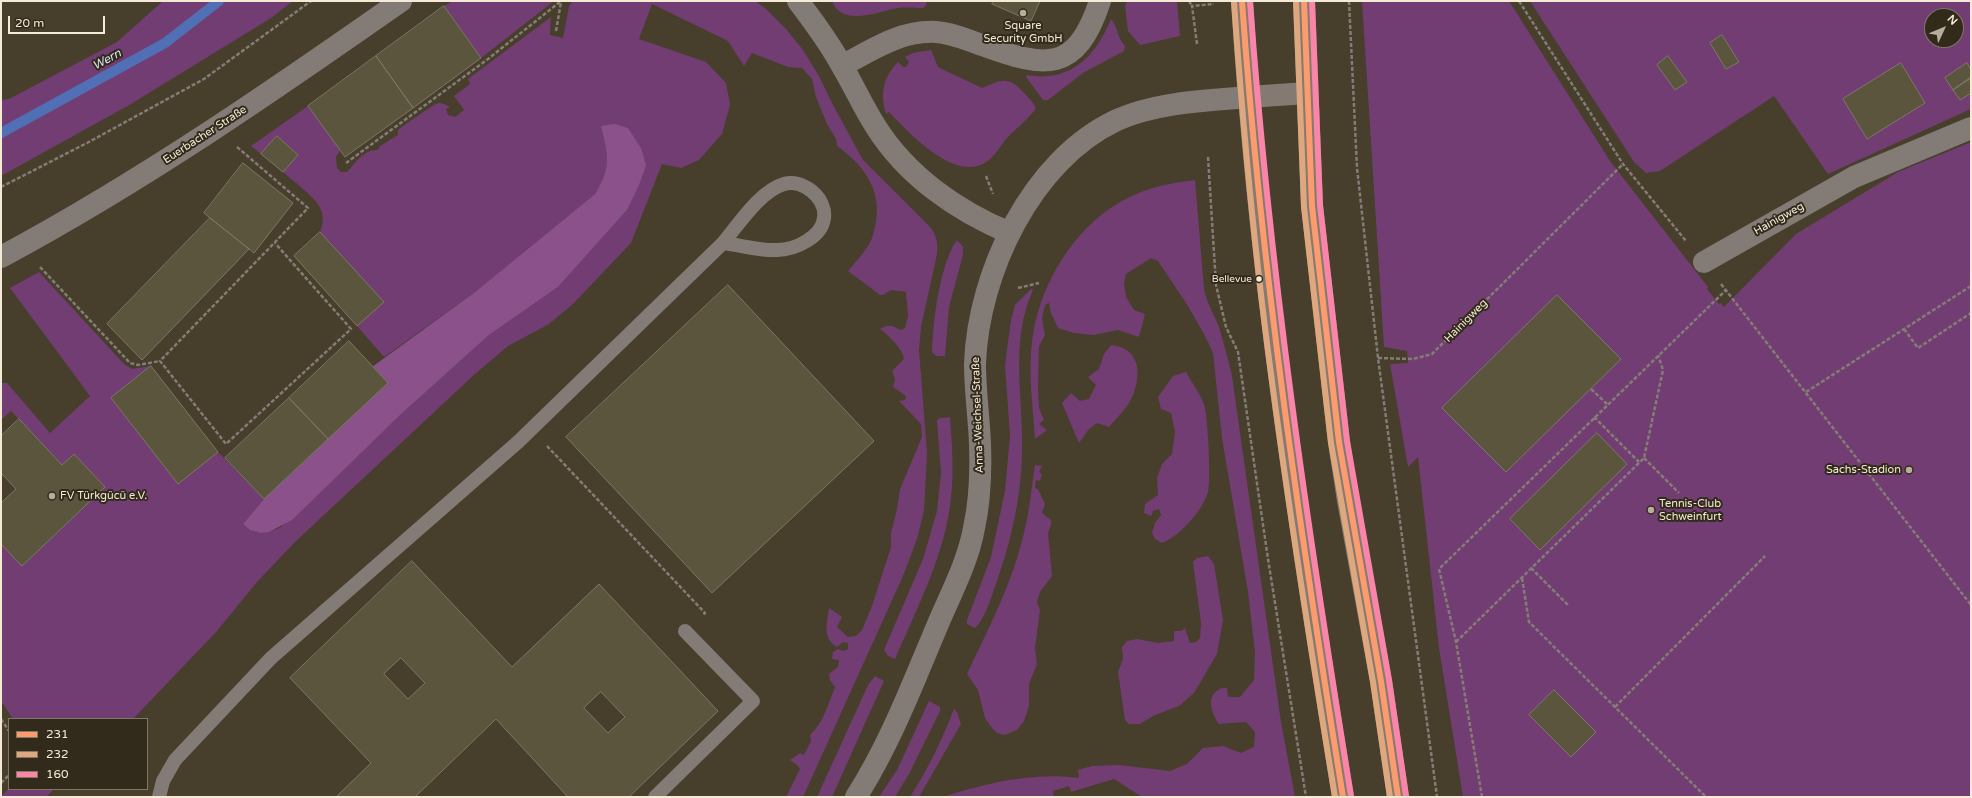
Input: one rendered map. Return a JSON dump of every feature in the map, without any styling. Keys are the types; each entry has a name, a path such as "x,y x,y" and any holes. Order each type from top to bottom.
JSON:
{"main road":[{"path":"1242,1 1248,97 1267,282 1299,516 1343,797"},
{"path":"1304,1 1312,206 1339,442 1348,501 1381,681 1398,797"},
{"path":"1248,97 1307,93"}],"street":[{"name":"Euerbacher Straße","path":"1,257 68,221 217,127 274,90 401,1"},
{"path":"798,1 822,32 876,128 891,148 909,167 952,203 978,218 1010,233"},
{"path":"842,66 893,39 921,33 934,32 964,38 1021,59 1048,61 1061,58 1073,50 1082,40 1100,1"},
{"name":"Anna-Weichsel-Straße","path":"856,797 894,726 965,561 974,529 980,479 980,443 975,384 978,335 992,274 1010,233 1034,193 1054,168 1097,131 1117,120 1149,110 1182,103 1248,97"},
{"name":"Hainigweg","path":"1704,262 1854,177 1971,128"}],"lane":[{"path":"159,797 163,781 175,760 271,658 532,430 723,242 753,206 771,190 784,184 800,183 811,191 821,203 825,217 821,228 811,237 796,246 778,250 723,242"},
{"path":"655,797 753,701 685,631"}],"path":[{"path":"1,187 87,143 204,79 311,1"},
{"path":"556,31 561,1"},
{"path":"346,163 488,59 561,1"},
{"path":"1189,1 1192,6 1197,44"},
{"path":"1349,1 1357,168 1378,358 1437,797"},
{"path":"1519,1 1623,164 1704,262"},
{"path":"1192,6 1221,3"},
{"path":"21,246 130,363 138,365 160,362 308,208 248,158 217,127"},
{"path":"1208,157 1216,285 1226,327 1238,352 1268,558 1306,797"},
{"name":"Hainigweg","path":"1378,358 1414,359 1432,354 1623,164"},
{"path":"160,362 226,444 351,329 275,243"},
{"path":"1806,392 1971,286"},
{"path":"1482,797 1456,642 1439,569 1658,354 1726,290"},
{"path":"1732,297 1971,605"},
{"path":"1904,329 1918,348 1971,314"},
{"path":"1456,642 1644,458 1663,370 1658,354"},
{"path":"1591,389 1607,404"},
{"path":"1594,417 1639,462"},
{"path":"532,430 705,613 685,631"},
{"path":"1644,458 1678,493"},
{"path":"1615,707 1765,556"},
{"path":"1531,568 1569,606"},
{"path":"1522,577 1529,622 1706,797"},
{"path":"1,719 8,730"}],"shaded area":[{"path":"163,1 293,1 271,18 131,104 1,176 1,100 9,99 117,42"},
{"path":"453,1 554,1 481,58 444,6"},
{"path":"573,1 755,1 765,8 786,29 803,50 819,76 863,160 931,228 936,237 937,254 921,327 919,350 927,453 924,511 917,539 903,576 803,797 786,797 800,769 790,760 800,753 804,755 811,741 810,735 819,724 828,706 835,687 830,680 829,674 838,667 839,660 832,659 833,652 838,649 843,651 848,649 848,643 843,642 837,647 832,643 827,635 829,608 842,617 837,627 848,637 856,636 862,630 872,606 891,547 891,533 900,489 922,437 921,424 899,401 905,400 906,396 893,387 895,379 892,371 904,359 903,355 895,342 880,329 885,326 892,326 900,330 905,328 908,316 906,292 891,290 883,295 880,295 848,271 865,250 872,238 876,223 876,197 866,174 858,164 837,146 836,139 827,124 816,97 812,79 802,68 788,67 752,53 744,66 728,41 652,4 639,39 706,62 726,83 730,105 722,134 699,160 681,168 662,164 631,243 573,304 549,324 508,346 475,374 295,542 256,583 217,631 134,718 12,718 1,701 1,544 22,566 105,487 74,454 62,465 11,411 1,420 2,383 7,383 50,433 90,396 10,288 39,272 124,364 132,369 151,366 111,398 177,483 218,452 264,499 243,524 257,532 271,531 281,527 399,416 489,335 558,287 627,210 601,126 606,146 607,169 605,176 595,194 475,292 384,357 357,326 320,232 323,218 320,208 312,197 283,172 298,155 277,136 261,154 251,146 308,106 340,150 336,157 337,168 341,172 347,172 364,154 373,150 378,150 380,146 398,135 398,130 435,104 441,103 450,107 446,109 448,115 455,117 464,110 454,96 470,84 468,79 551,17 550,35 563,38 569,6"},
{"path":"832,1 927,1 926,6 923,8 898,8 862,16 852,16 844,14 837,9"},
{"path":"1127,1 1177,1 1180,36 1140,45 1128,31 1125,6"},
{"name":"Tennis-Club Schweinfurt","path":"1362,1 1509,1 1610,161 1708,287 1707,289 1719,304 1721,303 1724,307 1796,234 1898,172 1971,142 1971,797 1463,797 1439,648 1418,457 1408,467 1390,364 1408,363 1407,351 1384,347"},
{"path":"1530,1 1971,1 1971,109 1828,174 1774,96 1660,171 1646,173 1634,162"},
{"path":"1111,19 1115,25 1120,40 1125,46 1124,51 1083,73 1048,100 1043,100 1026,77 1027,75 1056,75 1069,71 1080,64 1098,44"},
{"path":"931,50 938,67 982,88 999,81 1009,81 1018,87 1036,108 986,162 974,167 961,166 947,161 920,143 889,112 886,114 883,100 884,86 893,68 898,62 903,67 906,67 909,62 905,57 913,53"},
{"path":"615,124 628,128 641,148 646,165 639,185 627,210 558,287 489,335 399,416 292,520 269,532 261,533 250,530 243,524 264,499 387,383 372,367 475,292 595,194 604,176 607,161 601,126"},
{"path":"1195,180 1204,289 1207,300 1220,330 1232,376 1281,722 1295,797 1142,797 1114,779 1071,792 1069,786 1053,791 1054,797 943,797 976,787 1010,780 1044,776 1079,778 1078,770 1092,766 1119,765 1170,771 1187,764 1203,748 1223,746 1241,753 1254,747 1255,732 1246,722 1219,724 1211,707 1212,697 1219,689 1227,688 1228,697 1240,697 1254,680 1255,652 1248,592 1222,438 1213,353 1188,306 1158,261 1151,258 1126,274 1124,283 1126,297 1134,310 1145,314 1139,337 1118,330 1094,335 1074,333 1058,328 1051,313 1049,303 1045,305 1042,318 1045,335 1039,346 1038,389 1039,408 1044,420 1039,424 1047,430 1035,439 1031,378 1032,342 1042,301 1050,280 1061,261 1088,227 1104,213 1130,196 1157,187"},
{"path":"956,241 958,241 963,247 963,255 949,307 945,356 936,356 932,352 938,295 945,266"},
{"path":"1031,289 1033,290 1021,330 1019,371 1022,454 1020,487 1007,550 986,612 975,628 967,624 967,620 991,557 1005,491 1010,435 1005,365 1011,320 1015,305"},
{"path":"1111,345 1128,351 1133,356 1136,362 1137,370 1136,386 1126,408 1109,427 1097,423 1089,429 1079,443 1062,403 1071,393 1080,401 1089,399 1096,385 1088,377 1099,369 1104,354"},
{"path":"1186,372 1204,404 1208,434 1209,485 1208,492 1201,507 1190,522 1176,535 1162,543 1155,539 1152,533 1155,523 1161,515 1159,509 1153,511 1151,516 1144,513 1145,504 1158,495 1157,478 1162,464 1172,454 1175,432 1171,413 1161,409 1158,397 1173,376"},
{"path":"950,417 952,477 948,518 937,559 895,659 888,656 884,650 923,559 937,511 941,473 937,420 940,418"},
{"path":"1035,465 1042,466 1039,472 1042,474 1040,481 1036,480 1035,488 1038,489 1045,504 1042,513 1051,520 1048,533 1052,576 1040,592 1037,602 1040,610 1035,648 1037,664 1029,684 1029,706 1024,721 1017,730 1005,735 997,733 985,718 978,690 967,674 998,609 1017,558 1030,503"},
{"path":"1208,556 1214,564 1223,620 1217,654 1194,693 1179,706 1155,715 1140,724 1129,724 1125,720 1118,672 1123,659 1122,647 1127,641 1137,639 1158,643 1174,641 1174,631 1181,631 1185,628 1190,643 1196,642 1200,638 1201,623 1193,562 1197,558"},
{"path":"875,676 884,681 832,797 817,797 868,685"},
{"path":"929,701 940,707 940,711 909,774 895,797 879,797 897,770"},
{"path":"954,709 957,712 961,724 919,797 910,797 923,776 945,732"},
{"path":"8,789 53,790 46,797 1,797"}],"building":[{"name":"Square Security GmbH","path":"994,1 1040,1 1031,21 992,4"},
{"path":"444,6 481,58 413,108 376,56"},
{"path":"1722,35 1739,62 1726,69 1710,43"},
{"path":"376,56 413,108 345,157 308,106"},
{"path":"1668,56 1687,82 1675,90 1657,65"},
{"path":"1901,63 1925,103 1867,139 1843,99"},
{"path":"1967,63 1971,70 1971,78 1953,90 1945,78"},
{"path":"1970,78 1971,93 1960,100 1953,90"},
{"path":"277,136 298,155 283,172 261,154"},
{"path":"243,163 293,203 254,253 204,213"},
{"path":"210,218 249,249 142,360 107,324"},
{"path":"320,232 384,302 357,326 294,256"},
{"path":"728,285 874,441 712,593 566,437"},
{"path":"1557,295 1621,359 1506,472 1442,408"},
{"path":"349,341 388,383 328,439 289,398"},
{"path":"151,366 218,452 178,484 111,398"},
{"path":"289,398 328,439 264,499 225,458"},
{"name":"FV Türkgücü e.V.","path":"19,419 62,465 74,454 105,487 22,566 1,544 1,503 16,489 1,473 1,436"},
{"path":"1597,433 1627,464 1540,550 1510,519"},
{"path":"412,561 512,667 599,584 718,711 629,797 568,797 496,719 415,797 336,797 371,763 290,678","holes":["401,658 425,683 408,699 384,674","601,692 625,717 608,733 584,708"]},
{"path":"1554,690 1596,732 1571,757 1529,715"}],"waterway":[{"name":"Wern","path":"1,133 165,43 219,1"}],"transit line":[{"name":"231","path":"1242,1 1250,102 1271,301 1297,499 1343,797"},
{"name":"160","path":"1250,1 1258,101 1279,300 1305,499 1351,796"},
{"name":"232","path":"1296,1 1304,207 1331,443 1373,682 1390,797"},
{"name":"231","path":"1304,1 1312,206 1339,442 1381,681 1398,797"},
{"name":"160","path":"1312,1 1320,205 1347,441 1389,680 1406,796"},
{"name":"232","path":"1234,2 1250,190 1270,365 1296,550 1335,797"}],"place":[{"name":"Square Security GmbH","path":"1023,13"},
{"name":"Bellevue","path":"1259,279"},
{"name":"Sachs-Stadion","path":"1909,470"},
{"name":"FV Türkgücü e.V.","path":"52,496"},
{"name":"Tennis-Club Schweinfurt","path":"1651,510"}]}
